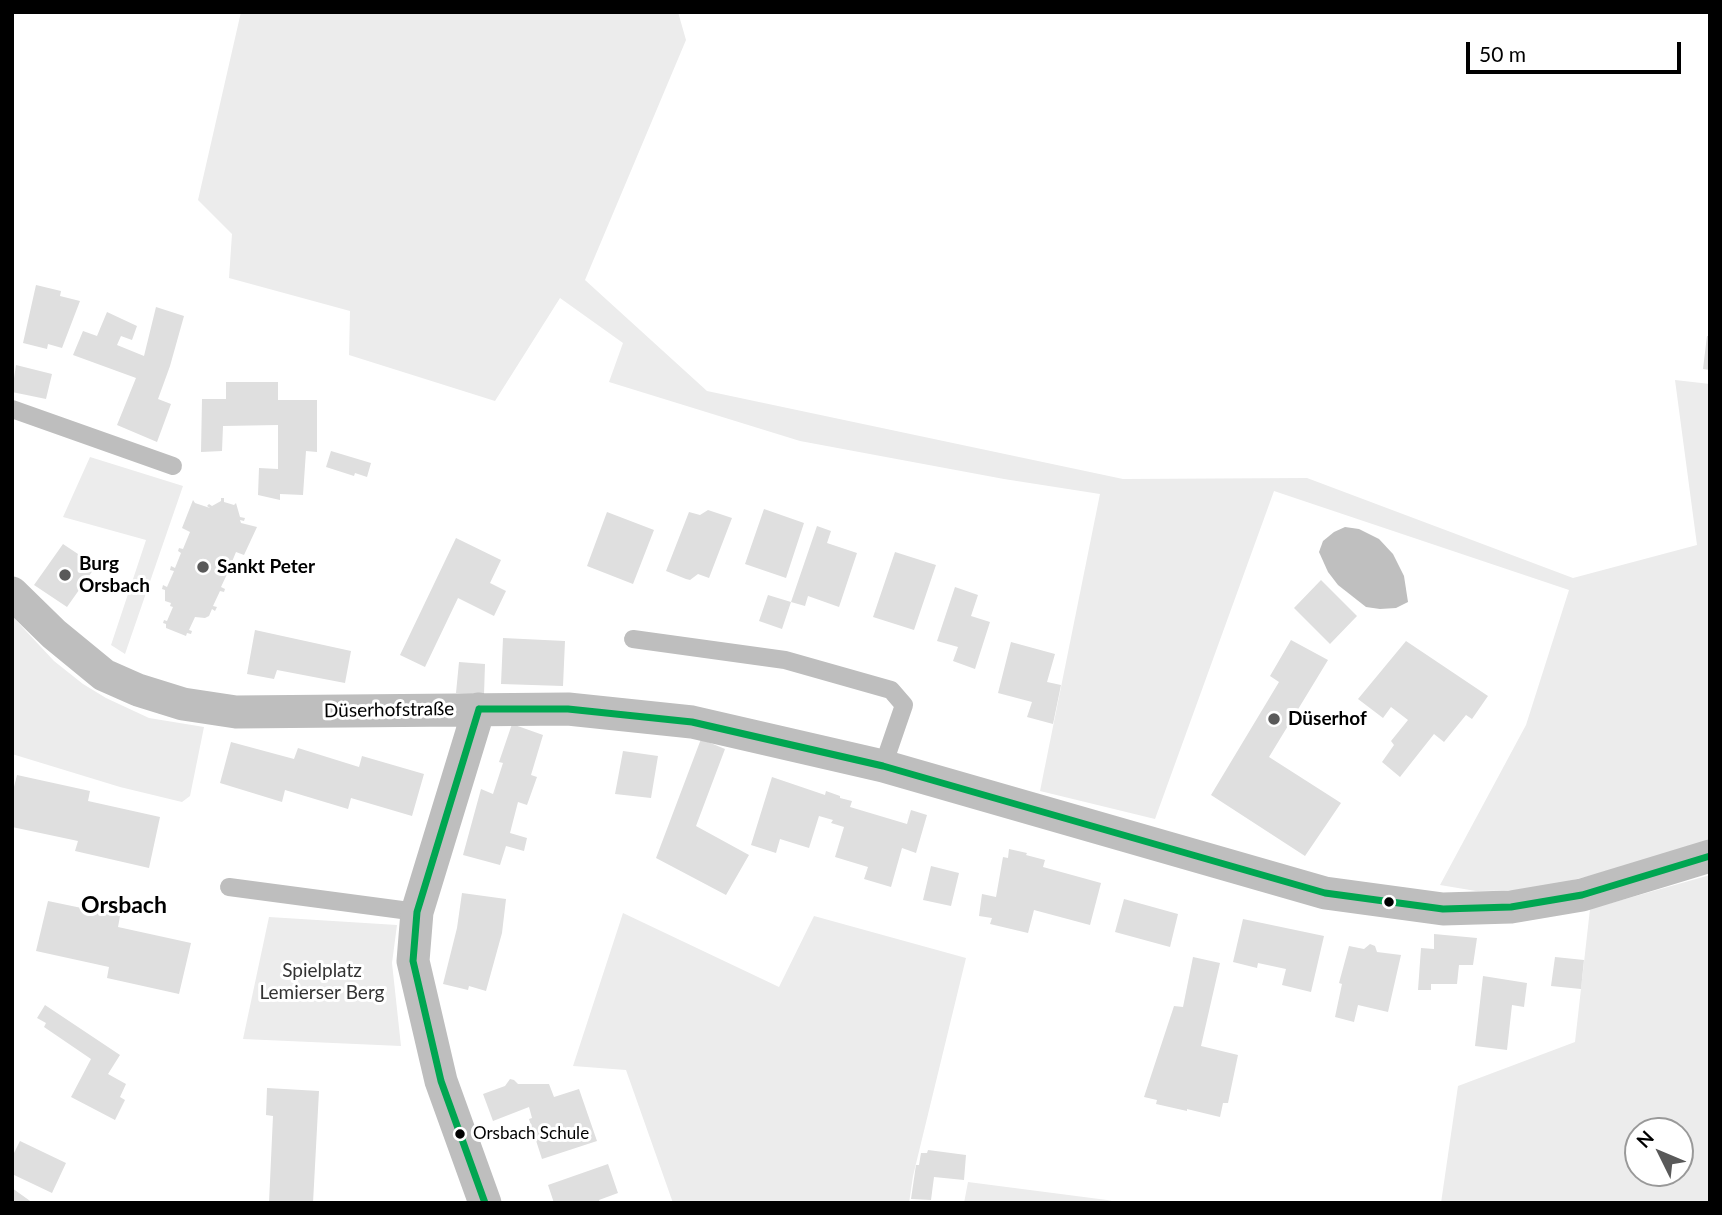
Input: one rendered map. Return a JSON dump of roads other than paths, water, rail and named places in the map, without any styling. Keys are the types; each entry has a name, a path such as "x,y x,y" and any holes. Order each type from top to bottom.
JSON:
{"street":[{"name":"Düserhofstraße","path":"12,593 54,634 104,675 138,690 183,704 236,712 568,709 692,722 883,766 1325,893 1443,909 1511,906 1582,895 1710,856"},
{"path":"479,709 417,912 413,961 438,1067 485,1203"}],"lane":[{"path":"12,409 173,466"},
{"path":"633,639 785,660 891,690 904,705 883,766"},
{"path":"229,887 417,912"}],"place":[{"name":"Sankt Peter","path":"203,567"},
{"name":"Burg Orsbach","path":"65,575"},
{"name":"Düserhof","path":"1274,719"},
{"name":"Orsbach Schule","path":"460,1134"}],"district":[{"name":"Orsbach","path":"124,906"}],"park label":[{"name":"Spielplatz Lemierser Berg","path":"322,982"}]}
